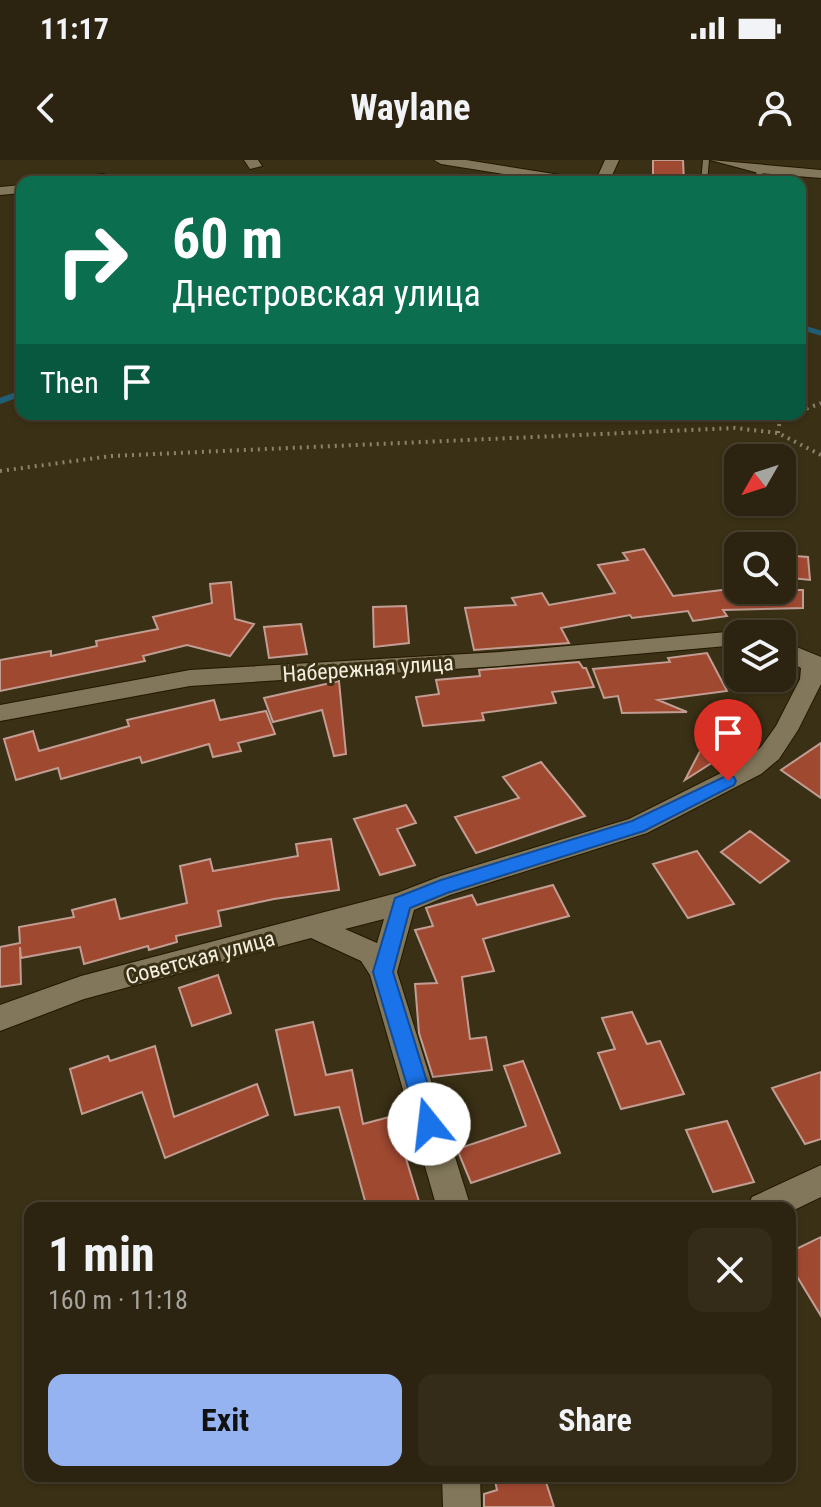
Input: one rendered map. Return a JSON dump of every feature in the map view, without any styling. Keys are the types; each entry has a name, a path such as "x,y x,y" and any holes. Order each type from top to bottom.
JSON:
{"street":[{"path":"441,160 541,176"},
{"path":"717,160 760,175 821,174"},
{"path":"97,162 104,176"},
{"name":"Набережная улица","path":"0,713 190,678 484,661 724,639"},
{"path":"796,655 816,665"},
{"name":"Советская улица","path":"0,1018 81,988 402,903 441,887 638,826 752,768 770,753 786,730 816,665"},
{"path":"383,972 402,903"},
{"path":"313,927 371,953 383,972 452,1202"},
{"path":"776,1202 821,1180"},
{"path":"461,1482 462,1507"}],"path":[{"path":"778,433 780,420"},
{"path":"0,471 111,456 735,428 778,433 821,455"}],"building":[{"path":"653,160 683,160 684,176 653,176"},
{"path":"644,549 673,596 724,590 724,604 796,604 796,590 803,590 803,608 723,610 727,616 693,621 688,611 632,618 630,615 561,628 569,643 474,650 465,608 516,605 512,598 542,593 549,605 615,593 598,565 628,560 623,553"},
{"path":"796,556 808,557 810,580 796,578"},
{"path":"231,582 235,619 254,624 230,656 187,645 143,656 145,661 0,691 0,660 51,651 51,656 97,646 96,641 158,629 153,617 212,603 210,584"},
{"path":"406,606 409,643 374,647 373,607"},
{"path":"301,624 307,654 269,658 264,627"},
{"path":"707,653 724,685 724,691 658,700 687,712 622,713 618,696 604,698 593,669 670,662 668,658"},
{"path":"579,662 586,668 594,687 552,692 556,703 482,713 484,720 423,726 416,697 439,694 436,680 480,676 479,670"},
{"path":"339,681 346,754 334,756 322,710 273,722 264,698"},
{"path":"214,700 220,720 266,711 275,734 238,743 241,751 213,757 209,744 142,763 140,757 61,779 58,768 16,780 4,739 33,731 39,751 129,726 127,720"},
{"path":"724,723 757,734 685,780 711,730"},
{"path":"821,743 821,798 781,770"},
{"path":"541,762 585,816 476,853 455,817 519,798 503,777"},
{"path":"406,805 416,823 397,829 415,865 380,875 354,819"},
{"path":"750,831 789,861 760,883 721,852"},
{"path":"331,839 339,890 218,911 221,926 176,936 177,942 149,950 148,946 84,964 80,947 21,958 20,947 21,984 0,987 0,947 20,943 19,927 74,917 72,910 115,899 120,919 187,903 180,866 210,859 213,871 298,856 296,844"},
{"path":"697,851 734,904 688,918 653,864"},
{"path":"553,885 569,916 483,939 494,971 462,977 470,1039 486,1037 492,1070 433,1077 419,1033 415,984 437,983 415,930 433,926 426,908 472,895 477,905"},
{"path":"218,975 231,1013 192,1026 179,988"},
{"path":"632,1012 647,1044 660,1041 684,1094 621,1109 598,1053 615,1049 602,1018"},
{"path":"313,1022 326,1075 352,1070 363,1124 393,1116 419,1202 365,1202 339,1107 295,1115 276,1030"},
{"path":"155,1046 174,1117 257,1084 268,1115 165,1158 142,1092 82,1114 70,1069 108,1056 110,1061"},
{"path":"523,1061 560,1153 471,1183 457,1149 526,1126 504,1066"},
{"path":"821,1072 821,1139 805,1144 772,1088"},
{"path":"727,1121 754,1182 713,1192 686,1130"},
{"path":"821,1237 821,1316 796,1275 796,1249"},
{"path":"495,1482 546,1482 554,1507 484,1507 484,1494 497,1490"}],"waterway":[{"path":"806,329 821,333"},
{"path":"0,401 16,395"}],"route":[{"path":"429,1124 383,972 402,903 441,887 638,826 728,781"}]}
